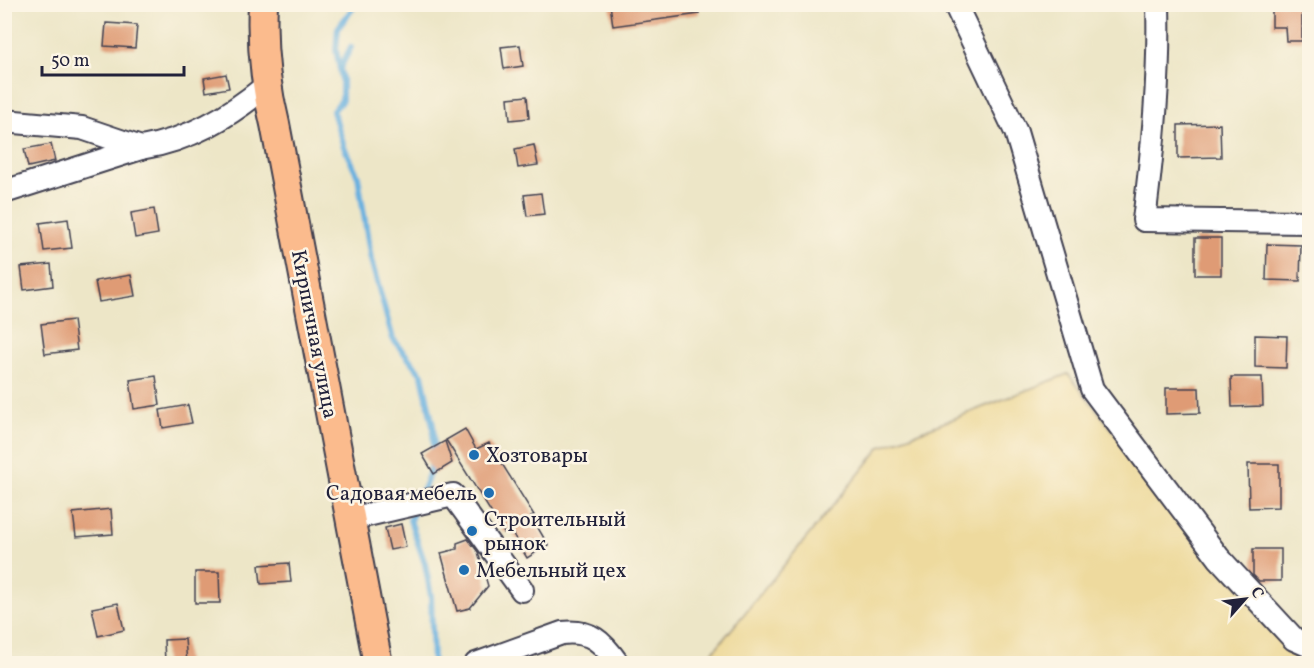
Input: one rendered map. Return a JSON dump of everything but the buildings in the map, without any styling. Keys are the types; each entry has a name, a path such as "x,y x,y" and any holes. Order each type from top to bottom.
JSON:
{"main road":[{"name":"Кирпичная улица","path":"263,4 261,31 266,86 378,663"}],"street":[{"path":"956,4 1016,132 1092,389 1219,558 1294,639 1310,646"},
{"path":"1158,4 1159,60 1153,145 1144,220 1310,222"},
{"path":"4,192 141,147 157,145 194,133 234,112 266,86"},
{"path":"4,120 82,128 141,147"},
{"path":"350,519 453,495 522,590"},
{"path":"476,663 562,633 576,632 599,640 618,663"}],"sand":[{"path":"1068,374 1298,658 1309,664 703,664 881,447"}],"waterway":[{"path":"356,4 338,28 336,50 342,79 342,100 333,111 344,147 358,176 371,260 393,339 422,375 433,426 434,457 420,497"},
{"path":"340,68 351,47"},
{"path":"415,509 410,520 425,564 431,596 433,664"}],"place":[{"name":"Хозтовары","path":"474,455"},
{"name":"Садовая мебель","path":"489,493"},
{"name":"Строительный рынок","path":"472,531"},
{"name":"Мебельный цех","path":"464,570"}]}
